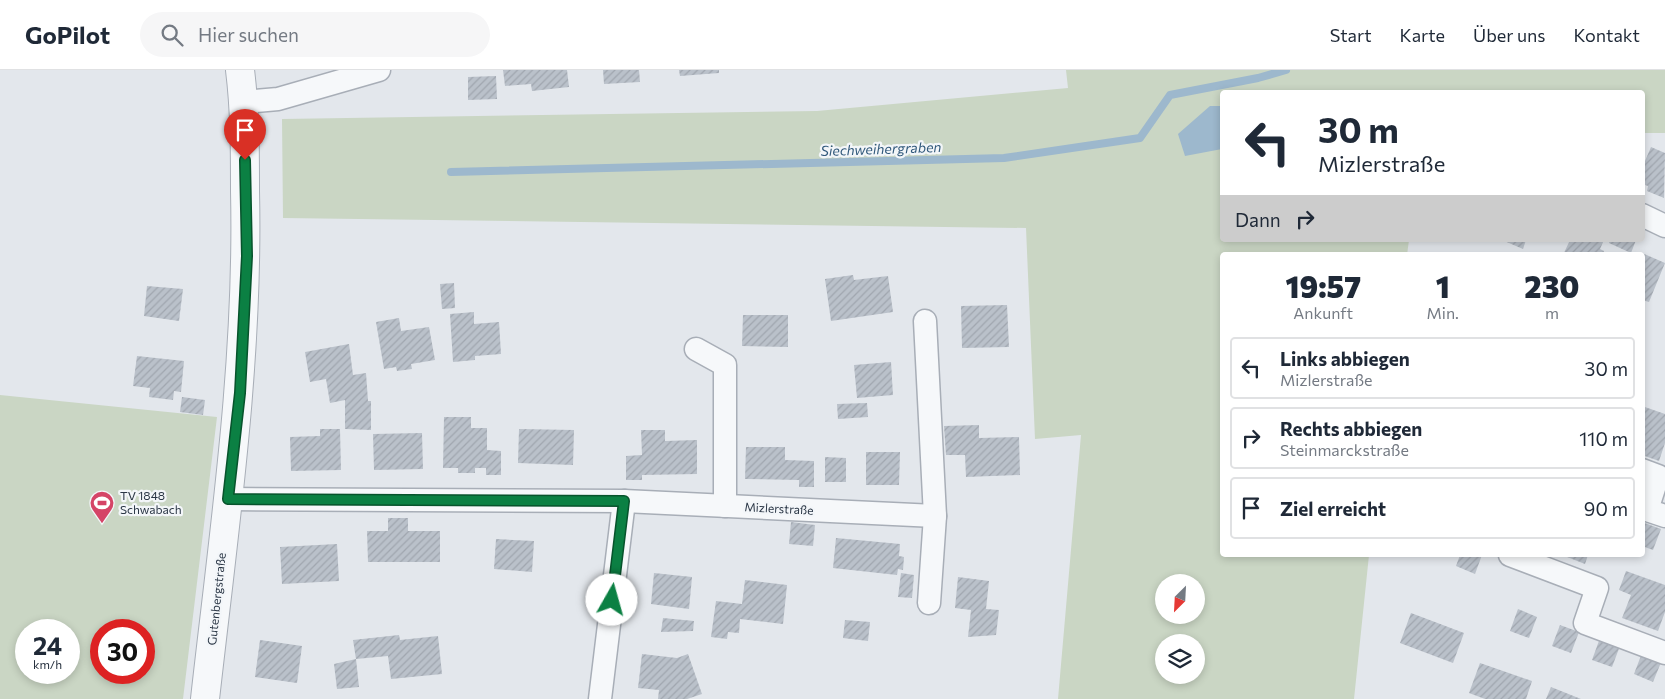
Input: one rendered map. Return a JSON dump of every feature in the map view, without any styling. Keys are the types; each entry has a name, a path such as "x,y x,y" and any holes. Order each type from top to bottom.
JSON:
{"street":[{"name":"Gutenbergstraße","path":"205,699 240,393 247,256 244,102 240,70"},
{"path":"244,102 278,99 379,70"},
{"path":"1645,217 1665,226"},
{"path":"924,321 935,516 929,603"},
{"path":"696,349 725,365 724,506"},
{"path":"1645,471 1658,476 1647,510 1665,516"},
{"name":"Mizlerstraße","path":"228,499 624,501 935,516"},
{"path":"600,699 624,501"},
{"path":"1515,557 1597,588 1585,623 1665,653"}],"green space":[{"path":"1066,70 1665,70 1665,133 1645,133 1645,90 1220,90 1220,242 1409,242 1407,252 1220,252 1220,557 1369,557 1354,699 1058,699 1081,435 1035,439 1026,228 283,218 282,119 817,111 1068,88"},
{"name":"TV 1848 Schwabach","path":"0,395 217,417 183,699 0,699"}],"water":[{"path":"1210,106 1220,106 1220,149 1185,156 1178,134"}],"building":[{"path":"503,70 567,70 569,87 532,91 531,84 505,86"},
{"path":"603,70 639,70 640,82 604,84"},
{"path":"679,70 719,70 719,73 680,76"},
{"path":"496,76 497,99 468,100 468,77"},
{"path":"1651,147 1665,153 1664,198 1647,191 1648,186 1645,185 1645,161"},
{"path":"1507,242 1525,242 1523,249"},
{"path":"1569,242 1603,242 1600,249 1604,252 1564,252"},
{"path":"1609,242 1635,242 1631,252"},
{"path":"1645,254 1665,263 1649,302 1645,301"},
{"path":"853,275 854,280 888,276 893,312 831,321 825,279"},
{"path":"454,283 455,308 442,309 440,284"},
{"path":"147,286 183,289 179,321 144,316"},
{"path":"1007,305 1009,347 962,348 961,306"},
{"path":"474,312 474,324 499,322 501,354 475,356 475,360 453,362 450,314"},
{"path":"743,315 788,315 788,347 742,346"},
{"path":"399,318 401,331 429,327 435,360 411,364 412,369 397,371 396,367 384,369 376,322"},
{"path":"349,344 353,375 366,373 368,401 371,401 371,430 345,429 345,400 330,403 326,379 310,382 305,352"},
{"path":"137,356 184,361 181,392 174,391 173,400 149,397 150,388 133,386"},
{"path":"891,362 893,395 857,398 854,365"},
{"path":"182,397 205,400 203,415 180,412"},
{"path":"867,403 868,417 838,419 837,404"},
{"path":"1645,407 1665,414 1665,443 1659,461 1645,456"},
{"path":"444,417 471,417 471,428 487,428 487,450 501,451 501,475 486,475 486,468 475,468 475,473 458,473 458,468 443,468"},
{"path":"979,425 979,438 1019,437 1020,475 966,477 965,455 946,455 944,426"},
{"path":"320,429 340,429 341,470 291,471 290,437 320,436"},
{"path":"519,429 574,430 573,465 518,463"},
{"path":"641,430 665,430 665,441 697,440 697,474 642,475 642,480 626,480 626,456 642,455"},
{"path":"422,433 423,469 374,470 373,434"},
{"path":"746,447 785,447 785,460 814,461 814,487 799,487 799,480 745,479"},
{"path":"866,452 900,452 899,485 866,485"},
{"path":"825,457 846,458 846,482 825,482"},
{"path":"388,518 408,518 408,531 440,531 440,562 368,562 367,531 388,531"},
{"path":"791,522 815,525 813,546 789,544"},
{"path":"1645,523 1661,529 1653,550 1645,547"},
{"path":"836,538 900,544 899,556 904,557 903,570 898,569 897,575 833,568"},
{"path":"496,539 534,541 532,572 494,569"},
{"path":"337,544 339,581 282,584 280,547"},
{"path":"1459,557 1481,557 1475,574 1456,566"},
{"path":"1567,557 1587,557 1585,564"},
{"path":"1626,571 1665,585 1665,612 1658,631 1622,618 1631,595 1619,590"},
{"path":"654,573 692,577 689,609 651,604"},
{"path":"901,573 914,575 912,598 898,597"},
{"path":"958,577 989,581 986,609 999,610 996,635 968,637 971,610 955,608"},
{"path":"745,580 787,585 783,624 740,619 739,633 728,632 727,639 711,637 716,601 742,604"},
{"path":"1518,609 1537,617 1529,638 1510,631"},
{"path":"1411,613 1464,633 1453,663 1400,643"},
{"path":"663,618 694,621 693,631 661,632"},
{"path":"845,620 870,622 868,641 843,638"},
{"path":"1560,625 1579,632 1571,653 1552,646"},
{"path":"399,635 400,640 438,636 442,674 391,679 388,656 356,659 353,640"},
{"path":"1600,638 1620,646 1612,667 1592,660"},
{"path":"260,640 302,646 297,683 255,677"},
{"path":"1642,653 1662,660 1653,682 1634,674"},
{"path":"642,654 677,658 688,654 702,694 687,699 658,699 659,690 638,688"},
{"path":"356,659 359,687 337,689 334,664"},
{"path":"1480,663 1532,681 1526,699 1485,699 1469,693"},
{"path":"1551,687 1581,699 1546,699"}],"waterway":[{"name":"Siechweihergraben","path":"451,172 1004,158 1140,138 1170,95 1258,78 1286,70"}],"place":[{"name":"TV 1848 Schwabach","path":"102,524"}],"route":[{"path":"245,160 247,256 240,393 228,499 624,501 612,600"}]}
